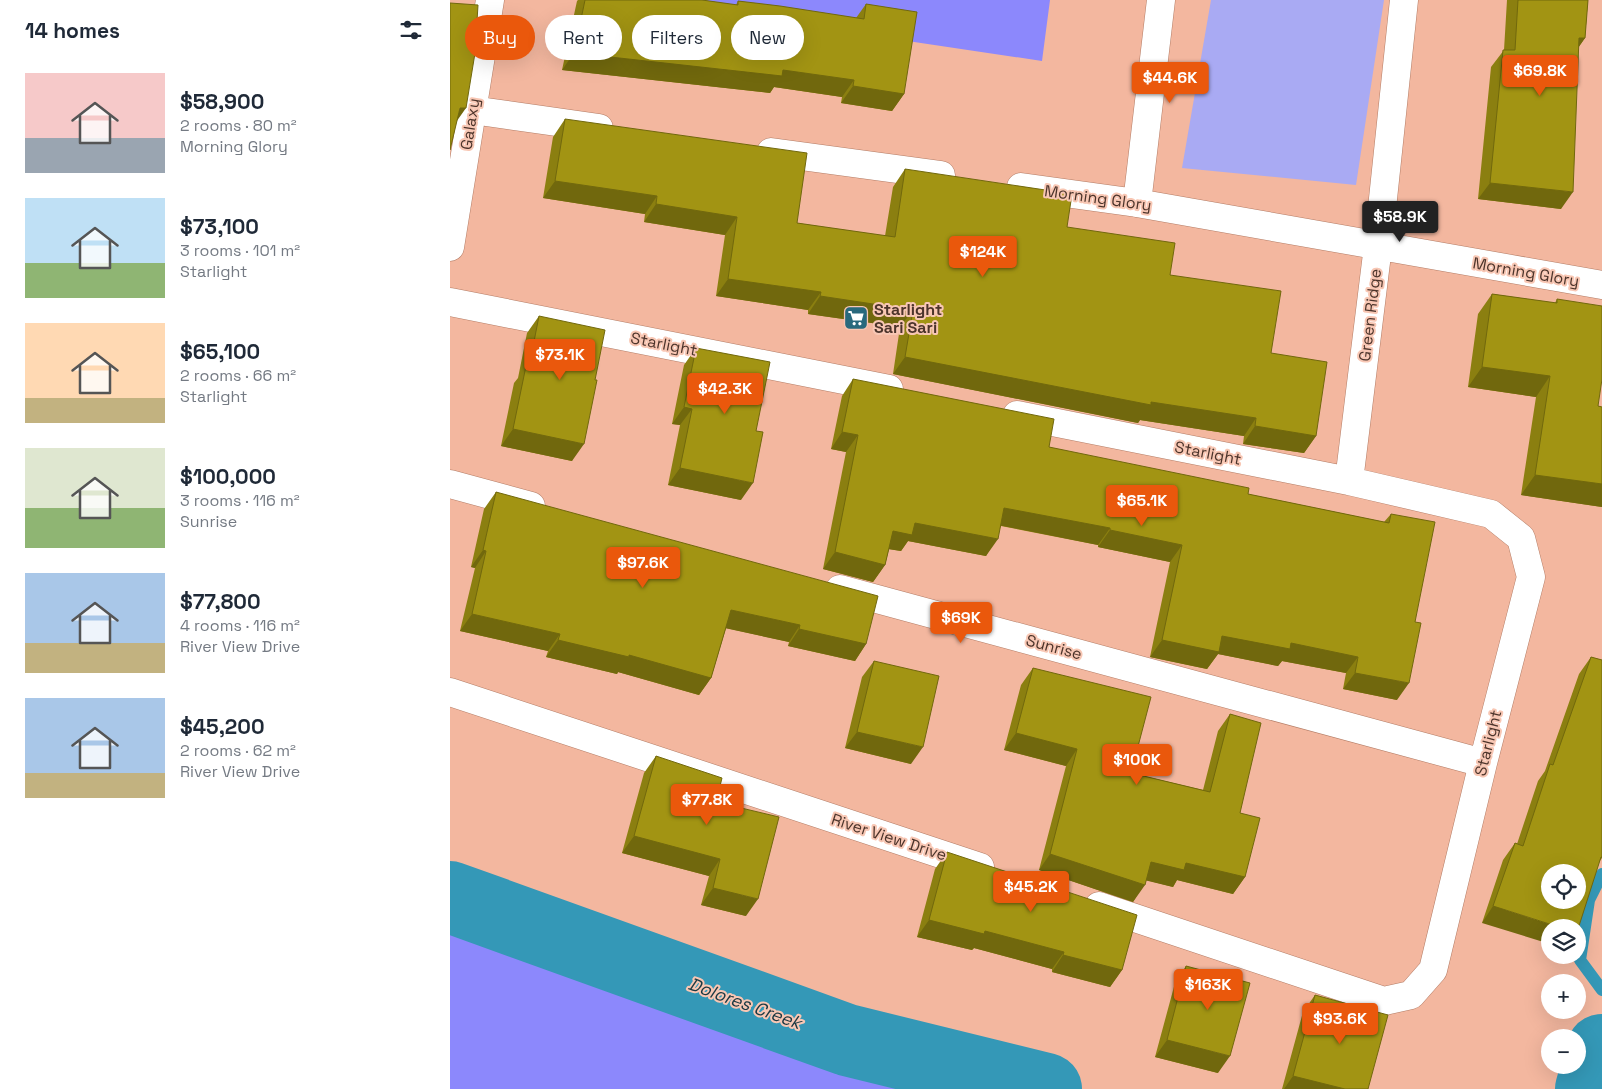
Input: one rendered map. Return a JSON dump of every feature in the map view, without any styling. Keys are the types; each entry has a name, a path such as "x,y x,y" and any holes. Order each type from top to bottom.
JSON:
{"street":[{"name":"Galaxy","path":"450,248 490,0"},
{"path":"1137,203 1161,0"},
{"name":"Green Ridge","path":"1349,481 1378,246 1404,0"},
{"path":"472,110 619,131"},
{"path":"746,148 961,178"},
{"name":"Morning Glory","path":"1000,184 1137,203 1602,285"},
{"name":"Starlight","path":"450,302 909,393"},
{"name":"Starlight","path":"997,411 1349,481 1491,514 1521,538 1531,577 1483,763 1433,970 1411,995 1384,1000 1073,898"},
{"path":"450,484 555,512"},
{"name":"Sunrise","path":"814,582 1483,763"},
{"name":"River View Drive","path":"450,692 1007,876"}],"shaded area":[{"path":"634,0 1050,0 1042,61 804,25 804,15 734,15"},
{"path":"1211,0 1384,0 1356,185 1182,168"},
{"path":"450,933 940,1089 450,1089"}],"building":[{"path":"585,0 702,0 738,5 738,1 864,19 866,4 917,12 904,94 853,86 854,80 783,70 782,76 637,60 721,60 721,15 632,15 632,59 622,58 622,15 582,15"},
{"path":"1518,0 1588,0 1585,38 1579,38 1573,192 1490,183 1503,50 1515,50"},
{"path":"450,3 478,5 477,15 465,15 465,60 474,60 466,108 460,108 450,150"},
{"path":"565,119 807,153 797,223 895,237 905,169 1072,194 1067,227 1175,243 1170,275 1281,291 1271,353 1327,362 1316,436 1255,426 1256,418 1151,402 1151,405 905,357 913,310 820,296 821,292 728,279 737,217 656,204 657,196 555,181"},
{"path":"1492,294 1557,303 1557,299 1602,306 1602,379 1598,406 1602,407 1602,484 1535,475 1550,376 1482,367"},
{"path":"539,316 605,330 584,444 513,429 526,366 529,367"},
{"path":"696,348 770,362 756,431 763,432 753,483 680,468 692,409 684,407"},
{"path":"853,379 1054,419 1049,447 1249,488 1248,494 1389,523 1391,514 1435,522 1415,622 1421,623 1409,683 1355,673 1358,657 1291,643 1290,649 1222,636 1219,652 1162,640 1182,545 1110,530 1110,528 1004,508 998,539 915,523 912,535 893,531 885,565 835,552 858,435 842,432"},
{"path":"496,492 878,596 866,644 799,629 800,625 731,610 711,678 629,655 629,657 558,640 560,634 472,614 486,551 483,550"},
{"path":"1591,657 1602,660 1602,857 1586,904 1586,864 1541,864 1541,909 1584,909 1581,919 1541,919 1541,921 1493,906 1515,843 1523,846 1550,764 1553,765"},
{"path":"874,661 939,676 923,747 857,732"},
{"path":"1033,668 1151,697 1131,773 1210,792 1230,714 1261,723 1240,813 1260,818 1245,877 1186,863 1184,870 1151,862 1145,885 1050,854 1077,749 1016,733"},
{"path":"656,756 722,778 716,802 779,817 758,899 713,888 720,859 634,836"},
{"path":"947,852 1137,915 1122,970 1063,955 1064,952 985,931 984,934 929,920"},
{"path":"1186,966 1250,983 1230,1056 1167,1040"},
{"path":"1315,995 1388,1015 1368,1089 1345,1089 1293,1076"}],"waterway":[{"path":"1602,874 1589,900 1580,960 1602,990"},
{"name":"Dolores Creek","path":"450,897 847,1040 1046,1089"},
{"name":"Dolores Creek","path":"1591,1089 1602,1050"}],"place":[{"name":"Starlight Sari Sari","path":"856,318"}]}
